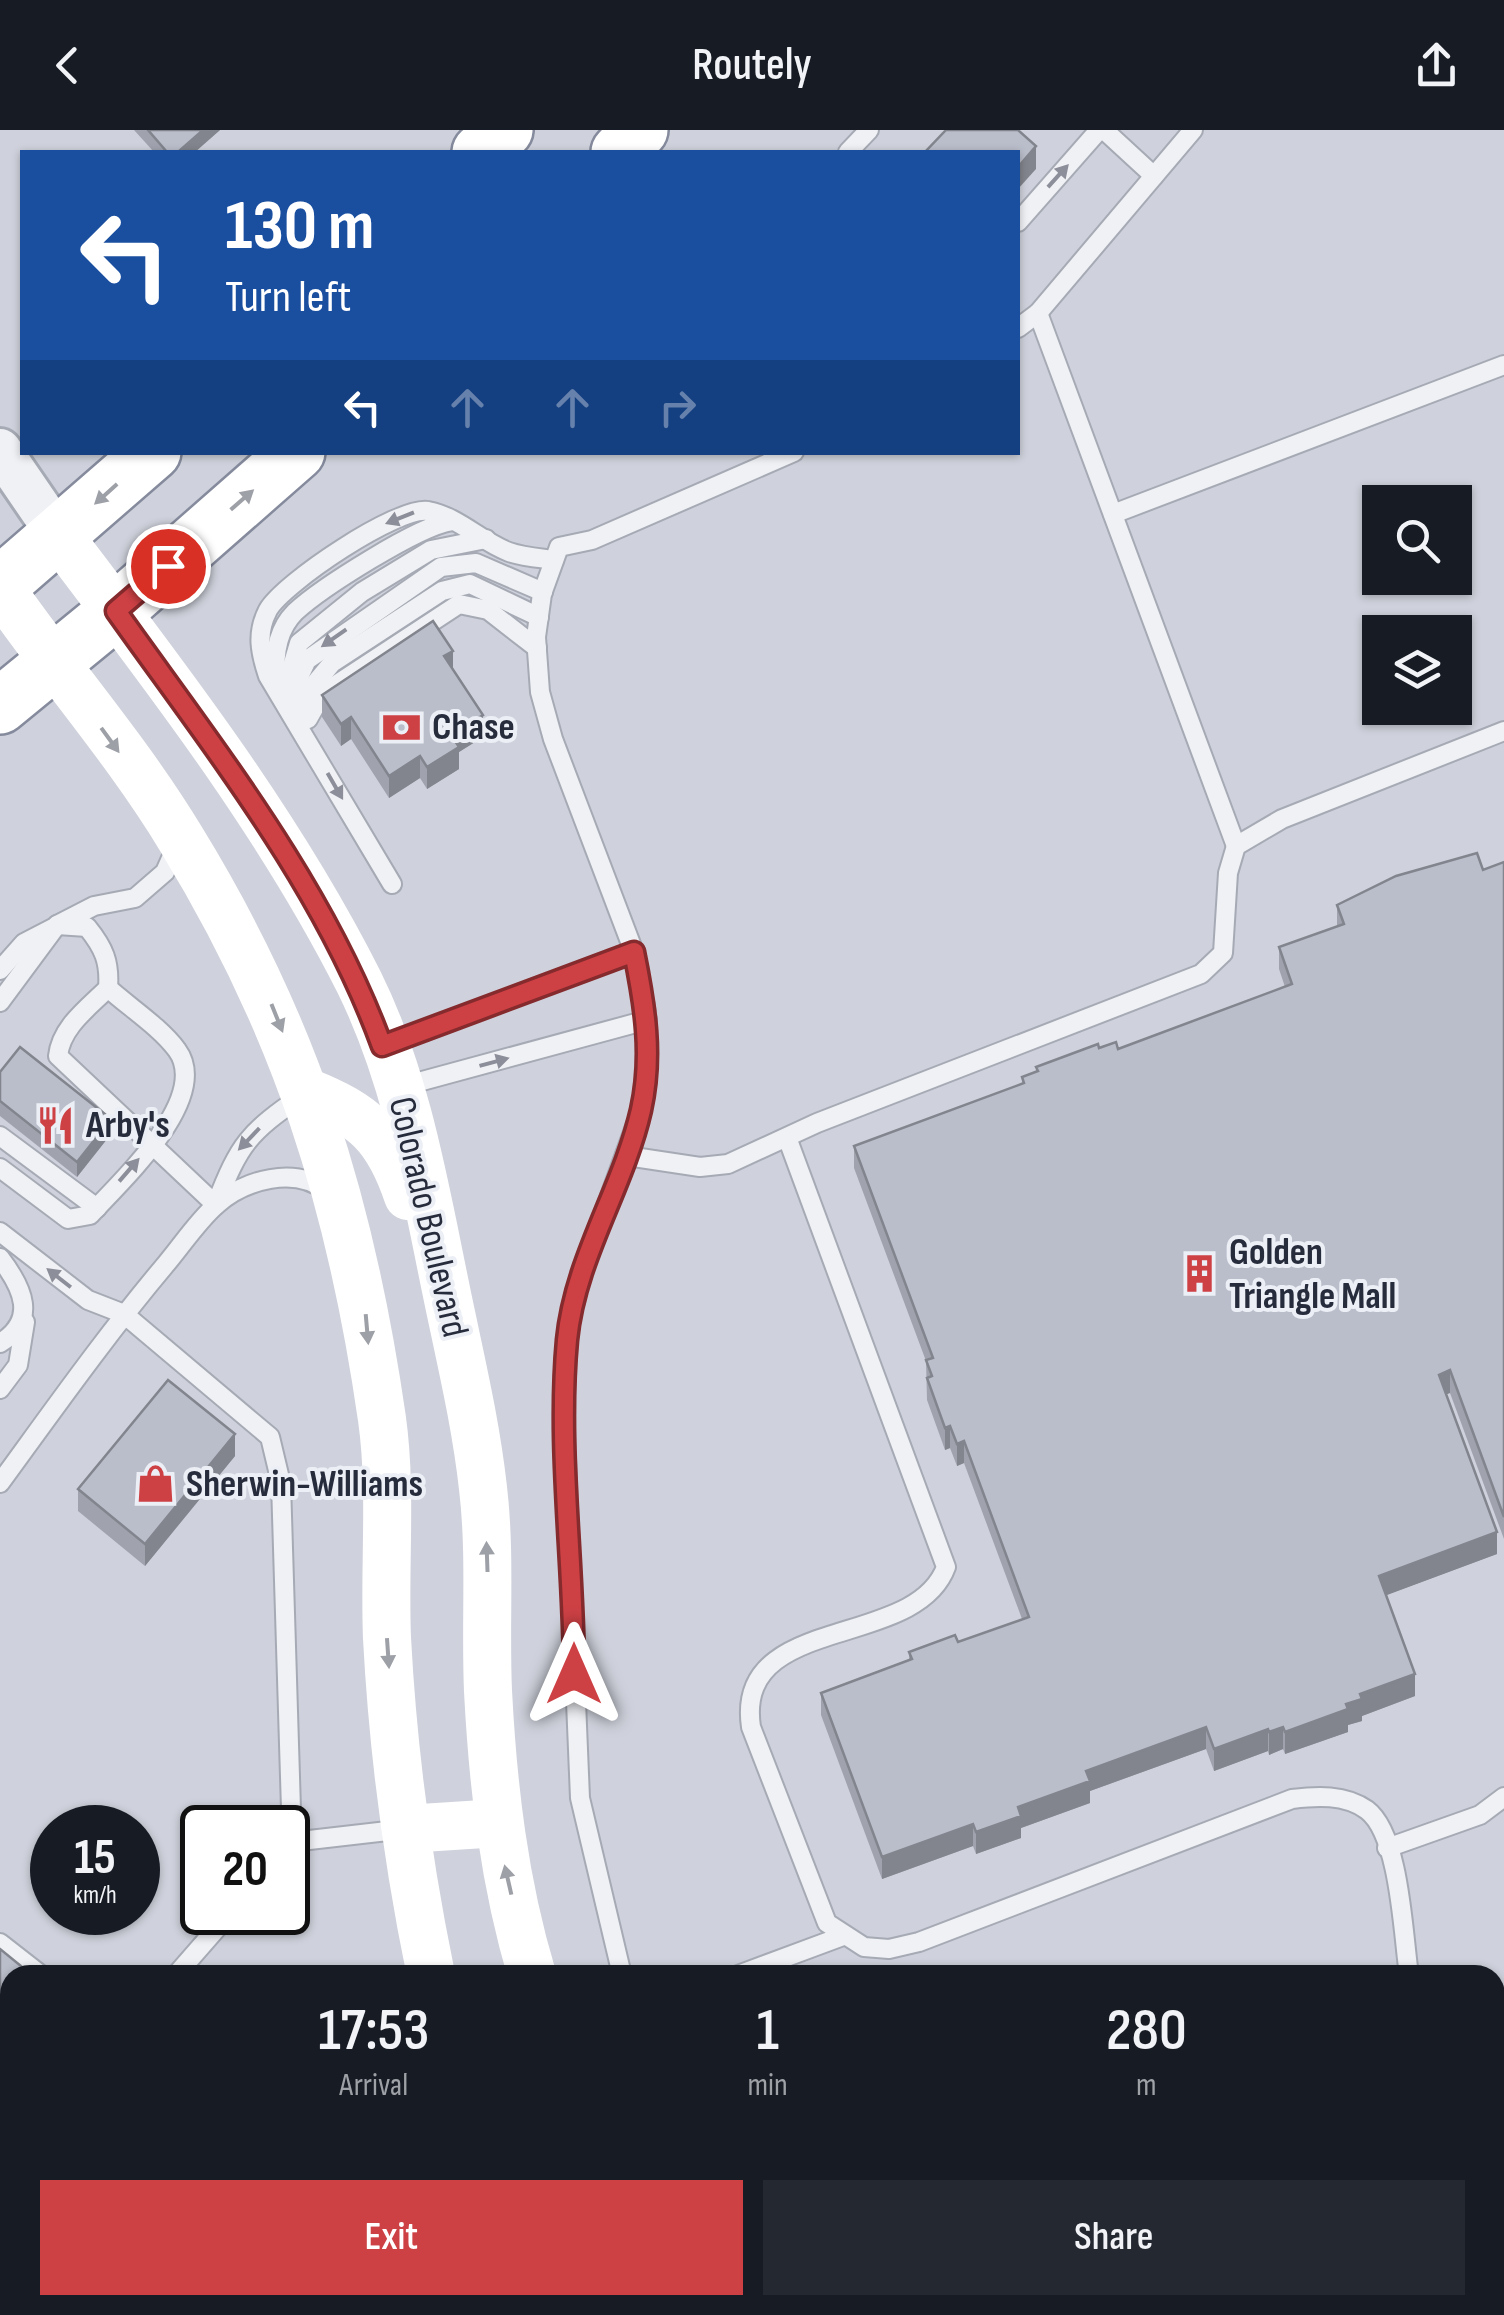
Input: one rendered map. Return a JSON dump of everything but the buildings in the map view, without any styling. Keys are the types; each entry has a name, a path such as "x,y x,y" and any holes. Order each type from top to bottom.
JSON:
{"highway":[{"path":"482,150 505,130"},
{"path":"621,150 640,130"},
{"path":"0,586 150,455"},
{"path":"0,706 116,611 293,455"}],"main road":[{"name":"Colorado Boulevard","path":"59,536 116,611 315,902 360,986 391,1067 426,1184 476,1422 485,1499 488,1688 499,1823 530,1965"},
{"path":"0,586 180,836 263,984 307,1092 342,1205 382,1421 387,1638 397,1781 428,1965"},
{"path":"307,1092 350,1109 394,1154 413,1213 452,1383 476,1422"},
{"path":"406,1829 499,1823"}],"street":[{"name":"Colorado Boulevard","path":"0,450 59,536"}],"lane":[{"path":"850,150 869,130"},
{"path":"1020,220 1102,130 1154,176"},
{"path":"1020,326 1038,312 1194,130"},
{"path":"627,1156 700,1167 728,1164 817,1124 1200,974 1224,953 1228,873 1236,846 1038,312"},
{"path":"1113,514 1504,365"},
{"path":"620,1965 580,1798 564,1411 567,1338 576,1290 641,1110 648,1054 647,1020 634,952 553,740 540,692 539,617 543,592 559,547 592,540 787,455"},
{"path":"392,884 293,716 260,650 261,628 270,606 283,593 406,513 425,511 457,520 512,553 554,560"},
{"path":"293,716 291,663 309,632 414,559 451,543 486,540"},
{"path":"293,716 298,680 308,660 441,567 476,563 543,592"},
{"path":"293,716 318,677 442,591 470,584 539,617"},
{"path":"293,716 308,719 322,694 459,604 488,610 537,648"},
{"path":"1236,846 1282,819 1504,731"},
{"path":"0,970 24,944 58,925 94,906 136,898 165,872 180,836"},
{"path":"58,925 87,927 102,944 110,965 108,988 68,1030 60,1042 58,1056 216,1205"},
{"path":"0,1002 58,925"},
{"path":"391,1067 634,952"},
{"path":"0,1168 68,1219 90,1215 152,1144 184,1099 187,1072 178,1050 108,988"},
{"path":"391,1067 647,1020"},
{"path":"216,1205 238,1150 270,1118 307,1092"},
{"path":"0,1136 97,1208"},
{"path":"788,1140 946,1567 927,1598 786,1652 754,1686 748,1704 751,1727 827,1922 864,1947 889,1948 919,1942 1292,1799 1324,1795 1367,1810 1387,1848 1408,1965"},
{"path":"0,1484 124,1314 216,1205 244,1186 275,1178 315,1182 342,1205"},
{"path":"0,1232 88,1300 124,1314 270,1437 281,1483 289,1805"},
{"path":"0,1258 17,1280 26,1310 18,1364 0,1389"},
{"path":"0,1343 17,1332 26,1310"},
{"path":"1387,1848 1480,1815 1504,1798"},
{"path":"310,1841 406,1829"},
{"path":"185,1965 211,1935"},
{"path":"765,1965 843,1936"},
{"path":"0,1943 28,1965"}],"shaded area":[{"name":"Golden Triangle Mall","path":"0,130 1504,130 1504,1965 0,1965"}],"place":[{"name":"Chase","path":"402,727"},
{"name":"Arby's","path":"56,1125"},
{"name":"Golden Triangle Mall","path":"1199,1274"},
{"name":"Sherwin-Williams","path":"156,1484"}],"route":[{"path":"168,566 116,611 213,746 315,902 360,986 382,1046 634,952 646,1012 648,1054 641,1110 576,1290 567,1338 564,1411 574,1674"}]}
